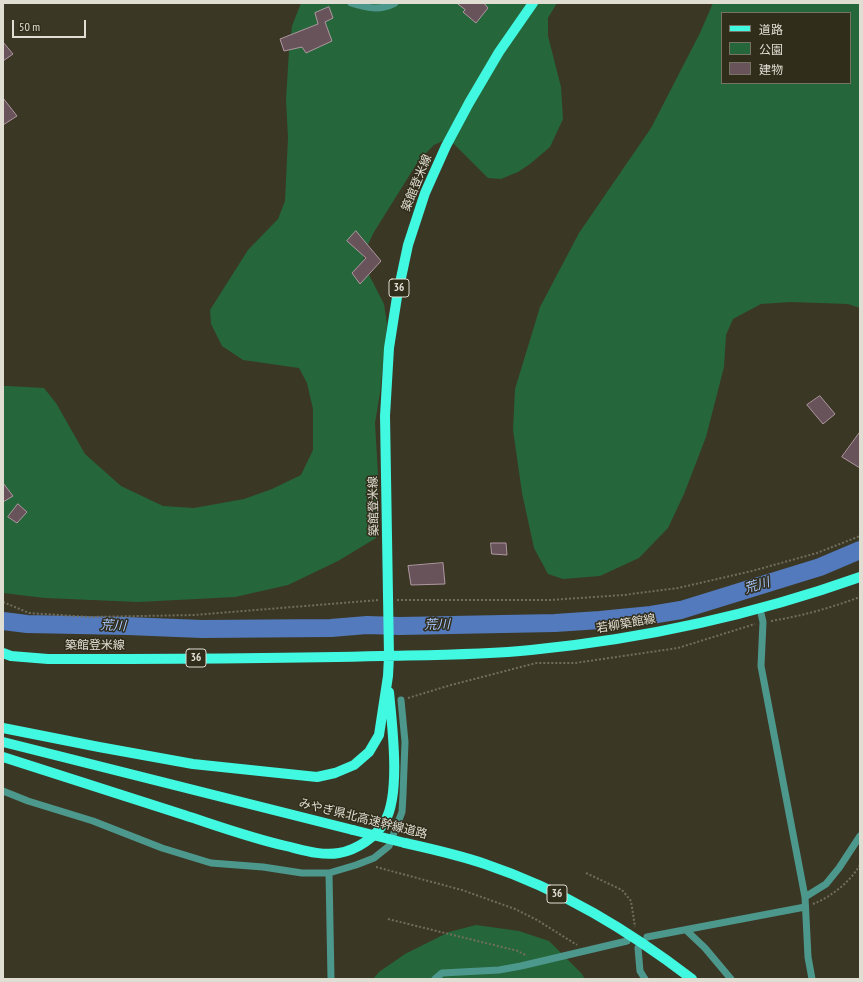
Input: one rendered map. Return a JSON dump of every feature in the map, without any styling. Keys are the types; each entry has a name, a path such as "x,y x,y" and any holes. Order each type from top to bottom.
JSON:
{"main road":[{"name":"築館登米線","path":"3,653 11,656 48,659 389,656 386,408 390,341 397,297 408,245 425,193 446,146 499,52 533,3"},
{"name":"若柳築館線","path":"389,656 491,653 570,646 624,639 720,620 811,594 860,577"},
{"path":"3,728 194,764 317,776 335,773 354,765 369,752 379,736 388,676 389,656"},
{"path":"3,757 254,838 322,854 339,853 352,849 365,842 378,830 386,820 391,804 393,788 394,740 388,676"},
{"name":"みやぎ県北高速幹線道路","path":"3,742 485,864 562,896 596,914 628,932 663,956 692,979"}],"street":[{"path":"351,3 363,7 380,9 395,3"},
{"path":"760,609 763,622 761,666 805,896 808,957 812,979"},
{"path":"3,791 93,821 162,848 211,863 263,867 302,873 329,873 374,858 389,846 402,812 405,742 401,700"},
{"path":"805,896 826,884 839,868 860,836"},
{"path":"329,873 331,979"},
{"path":"647,937 805,907"},
{"path":"686,930 731,979"},
{"path":"434,979 442,973 498,970 627,941"},
{"path":"638,948 640,970 645,979"}],"path":[{"path":"3,602 29,613 89,617 194,615 388,602 550,600 624,595 678,588 752,571 816,553 860,536"},
{"path":"401,700 451,685 536,663 575,663 678,648 763,622 797,617 825,610 860,597"},
{"path":"366,861 372,866 462,890 515,909 576,942 583,952"},
{"path":"805,907 820,902 837,890 854,874 860,865"},
{"path":"586,873 622,890 631,901 636,930"},
{"path":"388,919 518,951 537,962"}],"green space":[{"path":"301,3 557,3 548,18 548,36 561,87 563,119 550,147 518,172 501,179 488,178 453,143 443,141 434,145 419,160 374,232 363,255 366,269 384,304 387,324 380,393 375,423 378,474 378,517 376,538 338,561 288,585 235,597 138,602 45,598 3,593 3,386 44,388 56,403 85,454 121,486 163,506 194,508 244,499 272,489 301,475 313,450 313,409 307,383 299,368 243,360 222,346 211,324 210,310 248,250 278,219 285,201 288,138 286,100 289,51 292,26"},
{"path":"713,3 860,3 860,308 848,304 791,302 761,304 733,319 726,335 724,367 706,437 684,494 668,528 639,558 600,576 563,579 548,574 534,548 522,493 513,430 515,389 540,307 579,233 651,128 700,33"},
{"path":"476,925 519,931 549,941 582,974 585,979 373,979 379,972 405,954 449,932"}],"building":[{"path":"457,3 484,3 488,8 476,23 463,12 465,10"},
{"path":"329,7 333,18 325,22 332,41 306,53 302,47 284,51 280,39 318,24 315,13"},
{"path":"3,42 13,54 3,61"},
{"path":"3,98 17,116 3,125"},
{"path":"356,231 381,261 360,284 352,273 366,258 347,241"},
{"path":"820,396 835,414 823,424 807,405"},
{"path":"860,432 860,468 842,457"},
{"path":"3,483 13,496 3,502"},
{"path":"18,504 27,512 17,523 8,517"},
{"path":"491,543 506,543 507,555 492,554"},
{"path":"443,563 445,584 411,585 408,566"}],"waterway":[{"name":"荒川","path":"3,621 27,624 202,629 555,623 600,620 651,615 681,610 820,567 860,550"}]}
